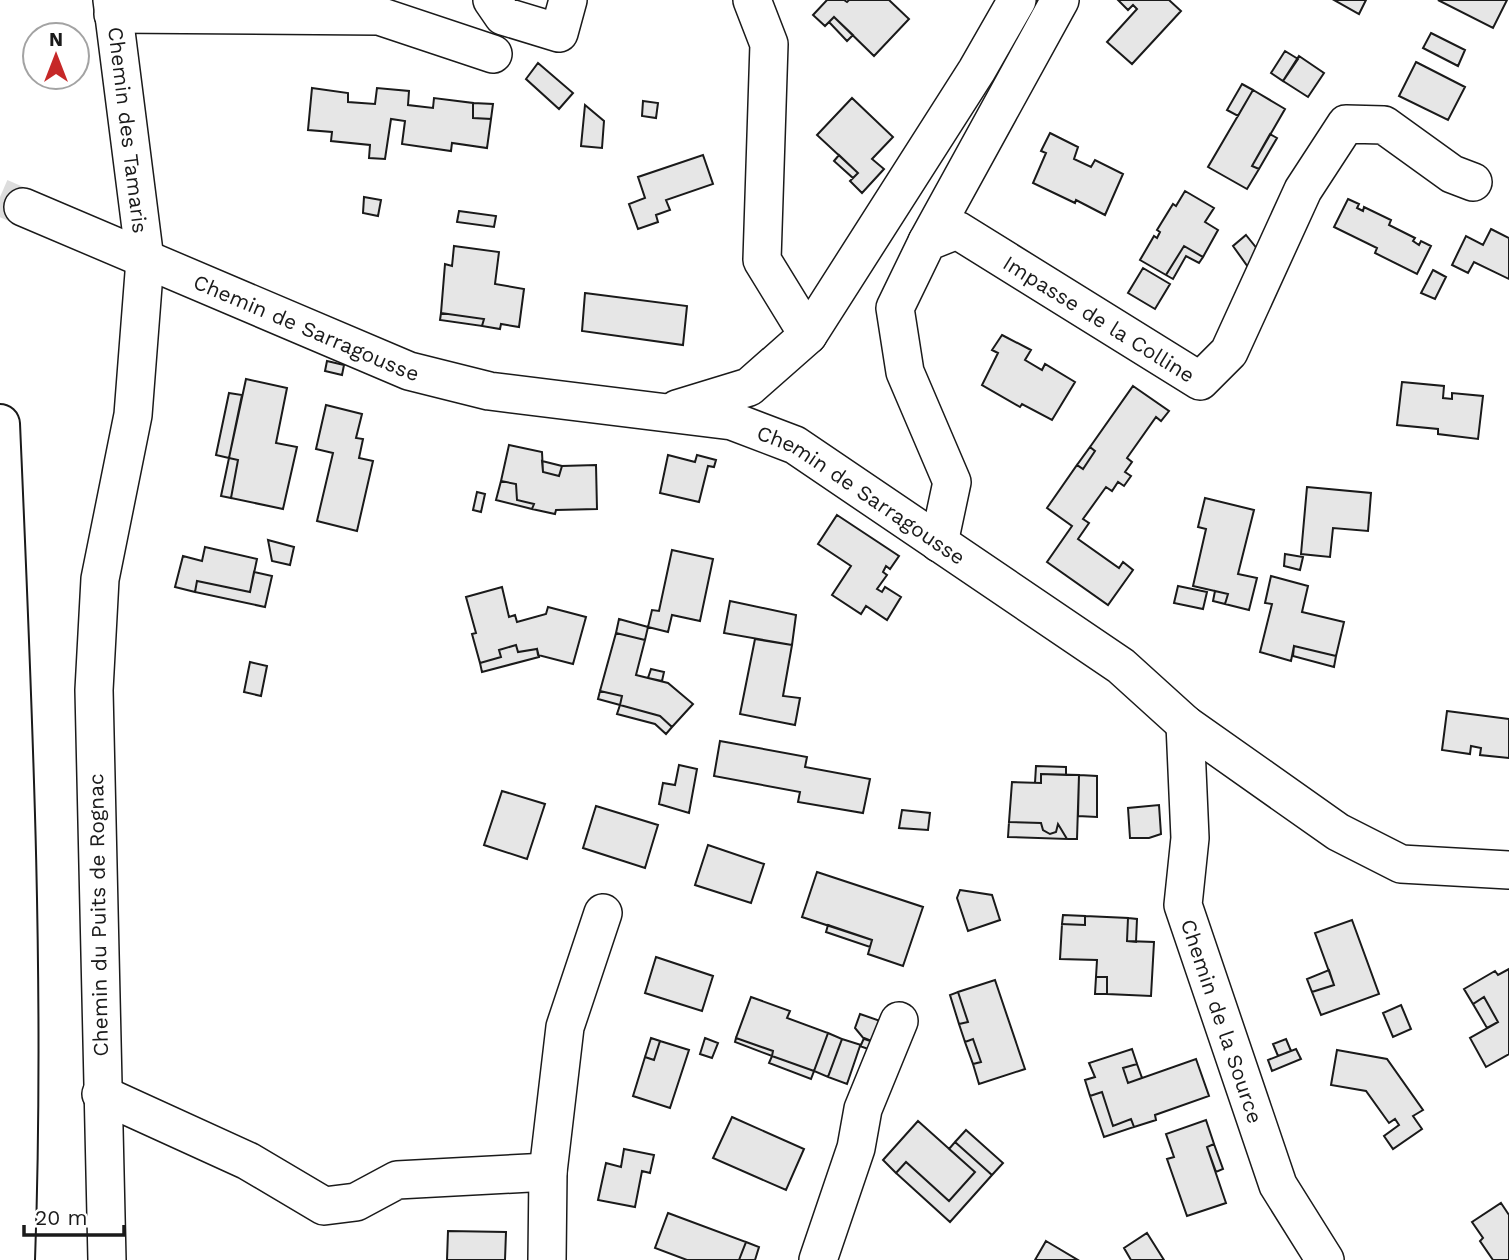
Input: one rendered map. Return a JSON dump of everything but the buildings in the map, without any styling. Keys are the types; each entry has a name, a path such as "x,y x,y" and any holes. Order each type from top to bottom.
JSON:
{"highway":[{"path":"0,424 15,775 18,1167 15,1260"}],"street":[{"path":"492,0 503,16 559,33 568,0"},
{"path":"752,0 769,44 762,260 808,335"},
{"path":"665,413 749,387 808,335 978,71 1017,0"},
{"path":"939,543 952,482 905,372 895,308 927,242 1060,0"},
{"path":"113,7 379,16 493,54"},
{"name":"Chemin des Tamaris","path":"113,7 145,260"},
{"name":"Impasse de la Colline","path":"927,242 957,230 1200,381 1229,352 1303,190 1346,124 1384,125 1452,174 1473,182"},
{"name":"Chemin de Sarragousse","path":"23,207 409,371 489,390 732,421 795,445 1121,666 1185,724 1338,832 1401,864 1509,870"},
{"name":"Chemin du Puits de Rognac","path":"107,1260 101,1094 94,690 100,579 133,415 145,260"},
{"name":"Chemin de la Source","path":"1185,724 1190,838 1183,905 1278,1185 1325,1260"},
{"path":"547,1260 548,1172 565,1027 603,913"},
{"path":"818,1260 856,1148 863,1109 899,1021"},
{"path":"101,1094 248,1161 324,1206 356,1202 397,1180 548,1172"}],"tunnel":[{"path":"0,197 23,207"}]}
